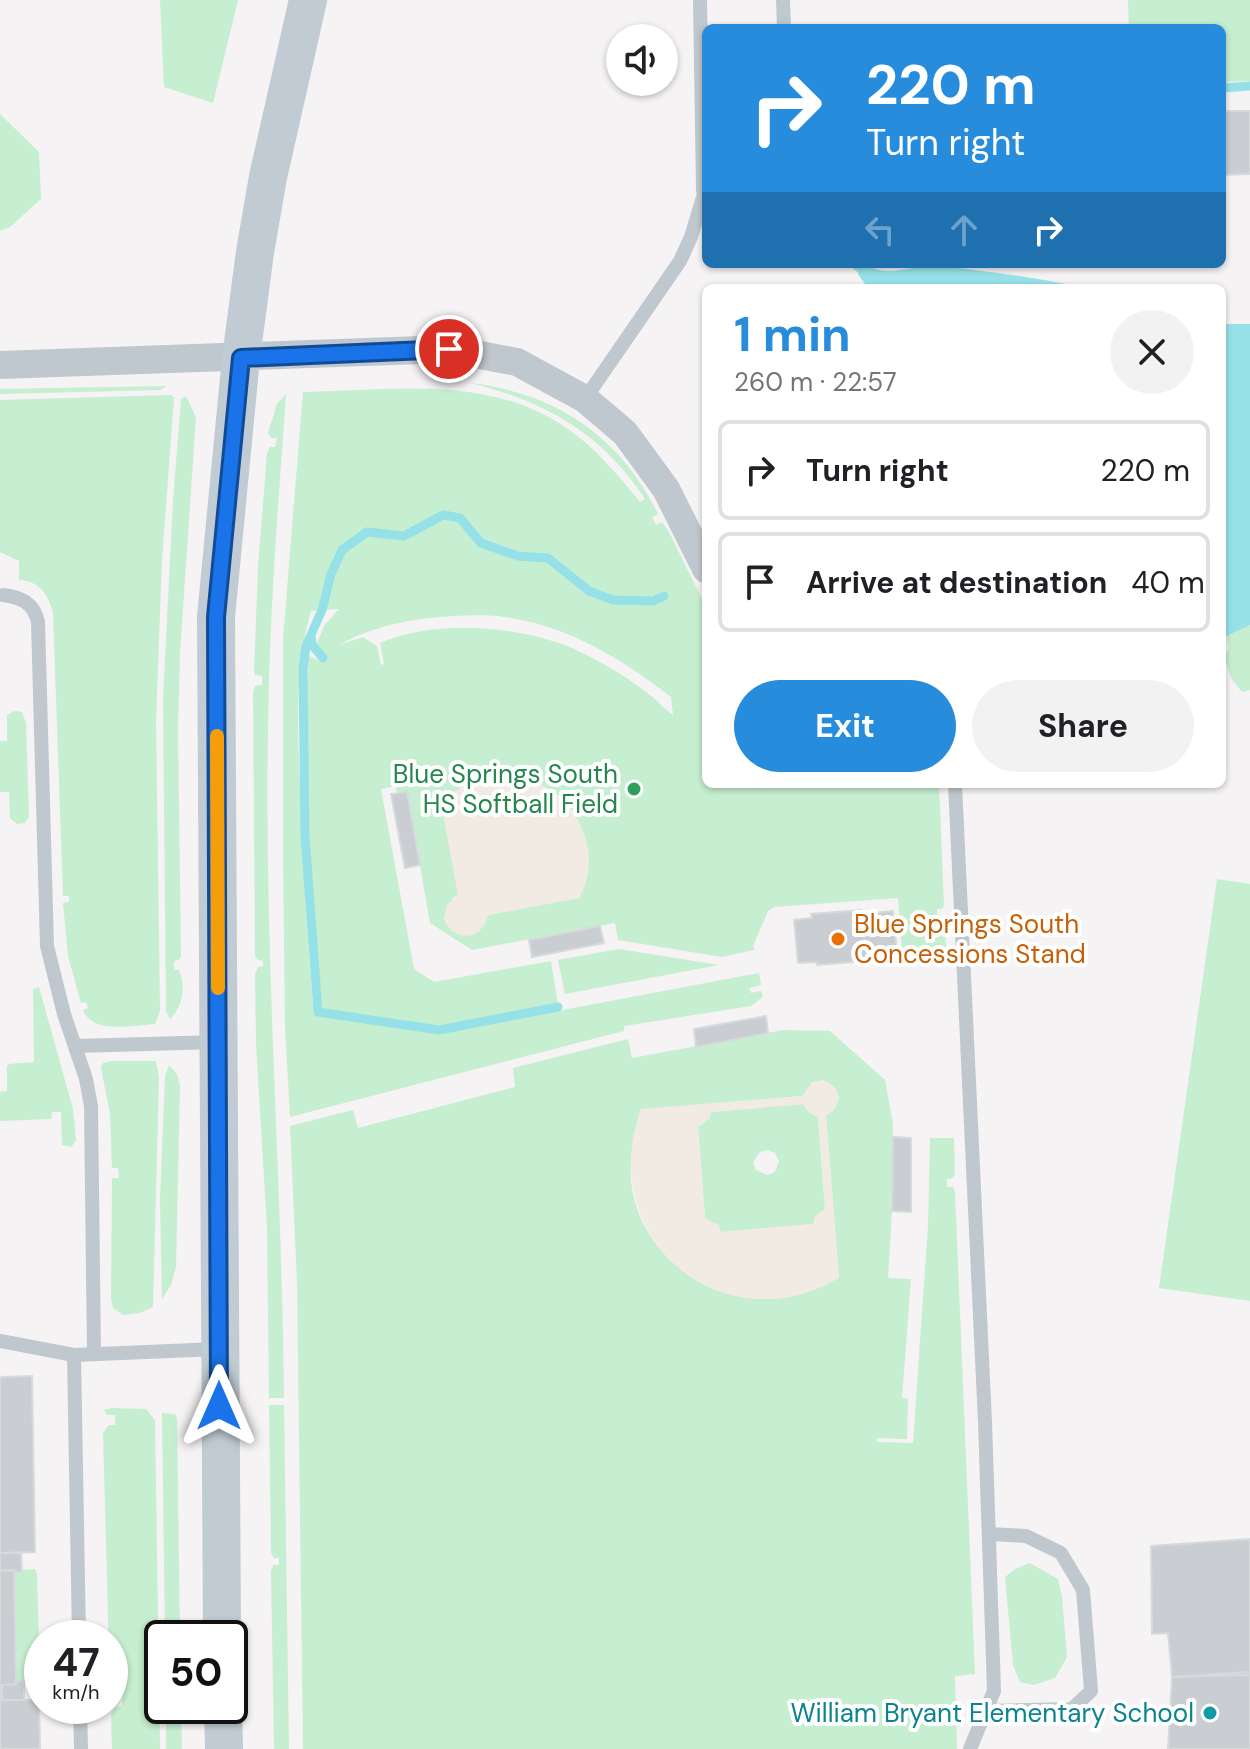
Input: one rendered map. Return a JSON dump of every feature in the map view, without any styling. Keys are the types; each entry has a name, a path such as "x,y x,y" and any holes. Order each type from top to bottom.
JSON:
{"main road":[{"path":"222,1620 216,617 241,358 268,177 308,0"},
{"path":"223,1724 224,1749"}],"street":[{"path":"0,365 449,349 517,362 585,399 625,433 666,489 702,561"}],"lane":[{"path":"700,0 702,94"},
{"path":"783,0 784,24"},
{"path":"585,399 680,261 691,237 702,196"},
{"path":"3,595 17,597 29,604 38,622 47,946 64,1014 86,1079 92,1125 94,1354"},
{"path":"955,788 994,1691 970,1749"},
{"path":"75,1046 218,1042"},
{"path":"0,1341 74,1355 219,1349"},
{"path":"74,1355 79,1620"},
{"path":"986,1711 1072,1709 1091,1691 1083,1590 1061,1553 1026,1536 989,1534"},
{"path":"80,1724 81,1749"}],"green space":[{"path":"160,0 238,0 213,103 164,87"},
{"path":"1128,0 1250,0 1250,81 1226,82 1226,24 1129,24"},
{"path":"0,114 39,152 41,199 10,227 0,231"},
{"path":"470,383 501,388 557,408 604,441 643,486 658,514 652,517 656,525 662,522 668,530 702,599 702,788 939,788 944,905 942,909 937,909 937,918 944,918 946,948 902,951 898,898 774,907 768,911 754,950 722,957 618,940 615,923 472,950 430,923 407,792 397,794 396,786 381,789 414,969 434,982 551,961 558,1005 439,1028 321,1009 309,848 307,683 309,656 322,662 325,659 326,655 316,645 324,626 339,609 311,611 302,655 298,722 314,1015 446,1032 759,973 761,985 749,988 751,993 761,991 763,997 751,1006 624,1026 624,1031 290,1117 285,1027 283,639 303,392 409,388 479,394 513,402 545,415 576,435 602,458 640,502 645,499 628,476 591,438 570,423 523,399","holes":["483,615 510,618 560,631 628,666 671,697 673,715 653,697 599,662 569,647 516,632 459,628 404,635 380,643 384,664 381,665 377,646 363,637 339,645 373,630 409,621","494,776 532,781 553,792 574,813 586,840 588,870 585,885 579,898 487,915 451,899 458,895 448,796 465,785"]},
{"path":"167,386 160,390 0,394 0,389"},
{"path":"286,394 270,648 267,815 284,1398 269,1398 267,1229 256,1044 255,974 258,967 263,966 263,961 255,956 253,692 255,686 262,685 262,676 255,675 254,670 267,453 270,447 275,447 277,438 271,438 268,433 277,404"},
{"path":"171,395 174,398 162,560 156,720 160,1011 155,1024 114,1027 95,1023 88,1018 83,1010 88,1008 86,1002 81,1003 68,956 63,903 69,902 69,896 63,896 53,613 49,600 38,586 19,580 19,561 0,552 0,400"},
{"path":"186,396 196,417 180,653 178,730 181,956 174,961 174,970 179,970 183,990 178,1008 170,1019 166,1011 163,699 173,500 181,399"},
{"path":"1250,625 1250,690 1242,692 1231,678 1226,663 1229,648 1226,635"},
{"path":"22,712 26,723 29,817 25,823 17,824 10,818 9,792 0,792 0,741 7,741 7,715"},
{"path":"1217,879 1250,884 1250,1301 1159,1288"},
{"path":"619,949 719,965 565,994 558,960"},
{"path":"39,987 73,1109 76,1141 71,1147 62,1145 61,1112 52,1112 51,1119 0,1121 0,1092 7,1091 7,1066 34,1062 33,989"},
{"path":"784,1030 830,1031 885,1080 893,1124 888,1278 911,1279 902,1398 908,1399 907,1439 877,1438 877,1442 913,1443 928,1226 930,1138 954,1138 955,1173 953,1178 947,1179 947,1187 953,1187 955,1192 975,1674 955,1676 957,1749 303,1749 297,1283 290,1126 353,1110 358,1128 515,1087 513,1068 628,1039 632,1058","holes":["835,1087 839,1098 826,1116 839,1278 788,1297 745,1297 722,1292 700,1282 680,1269 663,1252 638,1212 632,1189 634,1139 641,1110 802,1096"]},
{"path":"156,1061 159,1077 153,1307 140,1313 123,1315 113,1308 111,1299 112,1178 119,1178 118,1168 112,1168 110,1114 101,1068 103,1063"},
{"path":"169,1065 177,1074 180,1085 176,1267 171,1285 162,1299 160,1200 165,1077"},
{"path":"803,1104 810,1113 818,1116 825,1209 813,1224 721,1232 718,1225 705,1219 698,1127 709,1119 711,1112","holes":["768,1150 775,1153 779,1161 775,1172 767,1175 756,1170 753,1162 760,1152"]},
{"path":"269,1405 284,1405 289,1749 274,1749 271,1571 273,1565 279,1565 279,1558 274,1558 271,1553"},
{"path":"146,1409 155,1420 158,1620 144,1620 144,1724 160,1724 160,1749 112,1749 111,1724 128,1724 128,1620 108,1620 103,1433 109,1425 115,1425 115,1415 107,1415 104,1410"},
{"path":"162,1413 175,1414 177,1418 180,1620 165,1620"},
{"path":"1030,1563 1058,1579 1067,1657 1055,1678 1034,1685 1020,1682 1013,1665 1005,1577"},
{"path":"35,1569 37,1574 38,1620 24,1620 24,1684 16,1684 14,1570"},
{"path":"166,1724 181,1724 182,1749 166,1749"}],"sand":[{"path":"494,776 517,778 539,785 558,797 573,813 583,832 589,853 587,875 579,898 488,915 475,934 461,935 454,932 444,919 447,905 458,895 441,803 464,785"},
{"path":"824,1080 835,1087 839,1098 835,1109 826,1116 839,1278 805,1293 769,1299 733,1295 701,1283 674,1264 654,1240 639,1211 632,1178 632,1144 641,1109 802,1096 812,1082","holes":["803,1104 818,1117 825,1209 815,1216 813,1224 721,1232 718,1225 705,1218 698,1127 709,1119 711,1112"]}],"water":[{"path":"865,268 894,271 955,268 1064,284 865,284 858,274"},
{"path":"1226,324 1250,324 1250,625 1226,636"}],"building":[{"path":"1226,111 1250,111 1250,174 1226,175"},
{"path":"407,792 420,865 405,868 391,794"},
{"path":"861,910 862,914 893,911 897,955 817,965 816,962 798,963 794,920 812,918 811,914"},
{"path":"600,926 604,943 532,957 529,940"},
{"path":"766,1016 768,1033 696,1047 694,1029"},
{"path":"893,1137 911,1138 911,1212 892,1211"},
{"path":"32,1376 35,1552 0,1553 0,1377"},
{"path":"1250,1539 1250,1675 1172,1677 1168,1633 1152,1634 1151,1546"},
{"path":"0,1553 21,1553 22,1572 0,1570"},
{"path":"0,1570 14,1570 16,1684 2,1685 2,1700 24,1700 24,1724 39,1724 40,1749 0,1749"},
{"name":"William Bryant Elementary School","path":"1250,1672 1250,1749 1168,1749 1172,1677"},
{"path":"16,1681 24,1681 24,1700 2,1700 2,1685 16,1684"}],"waterway":[{"path":"1226,88 1250,86"},
{"path":"558,1007 439,1030 318,1012 305,836 303,670 306,646 342,550 367,532 404,536 443,515 460,518 481,543 518,556 548,558 589,591 613,600 653,601 664,596"},
{"path":"311,635 312,645 323,658"}],"slow traffic":[{"path":"217,736 218,988"}],"place":[{"name":"Blue Springs South HS Softball Field","path":"634,789"},
{"name":"Blue Springs South Concessions Stand","path":"838,939"},
{"name":"William Bryant Elementary School","path":"1210,1713"}],"route":[{"path":"219,1406 216,617 241,358 449,349"}]}
